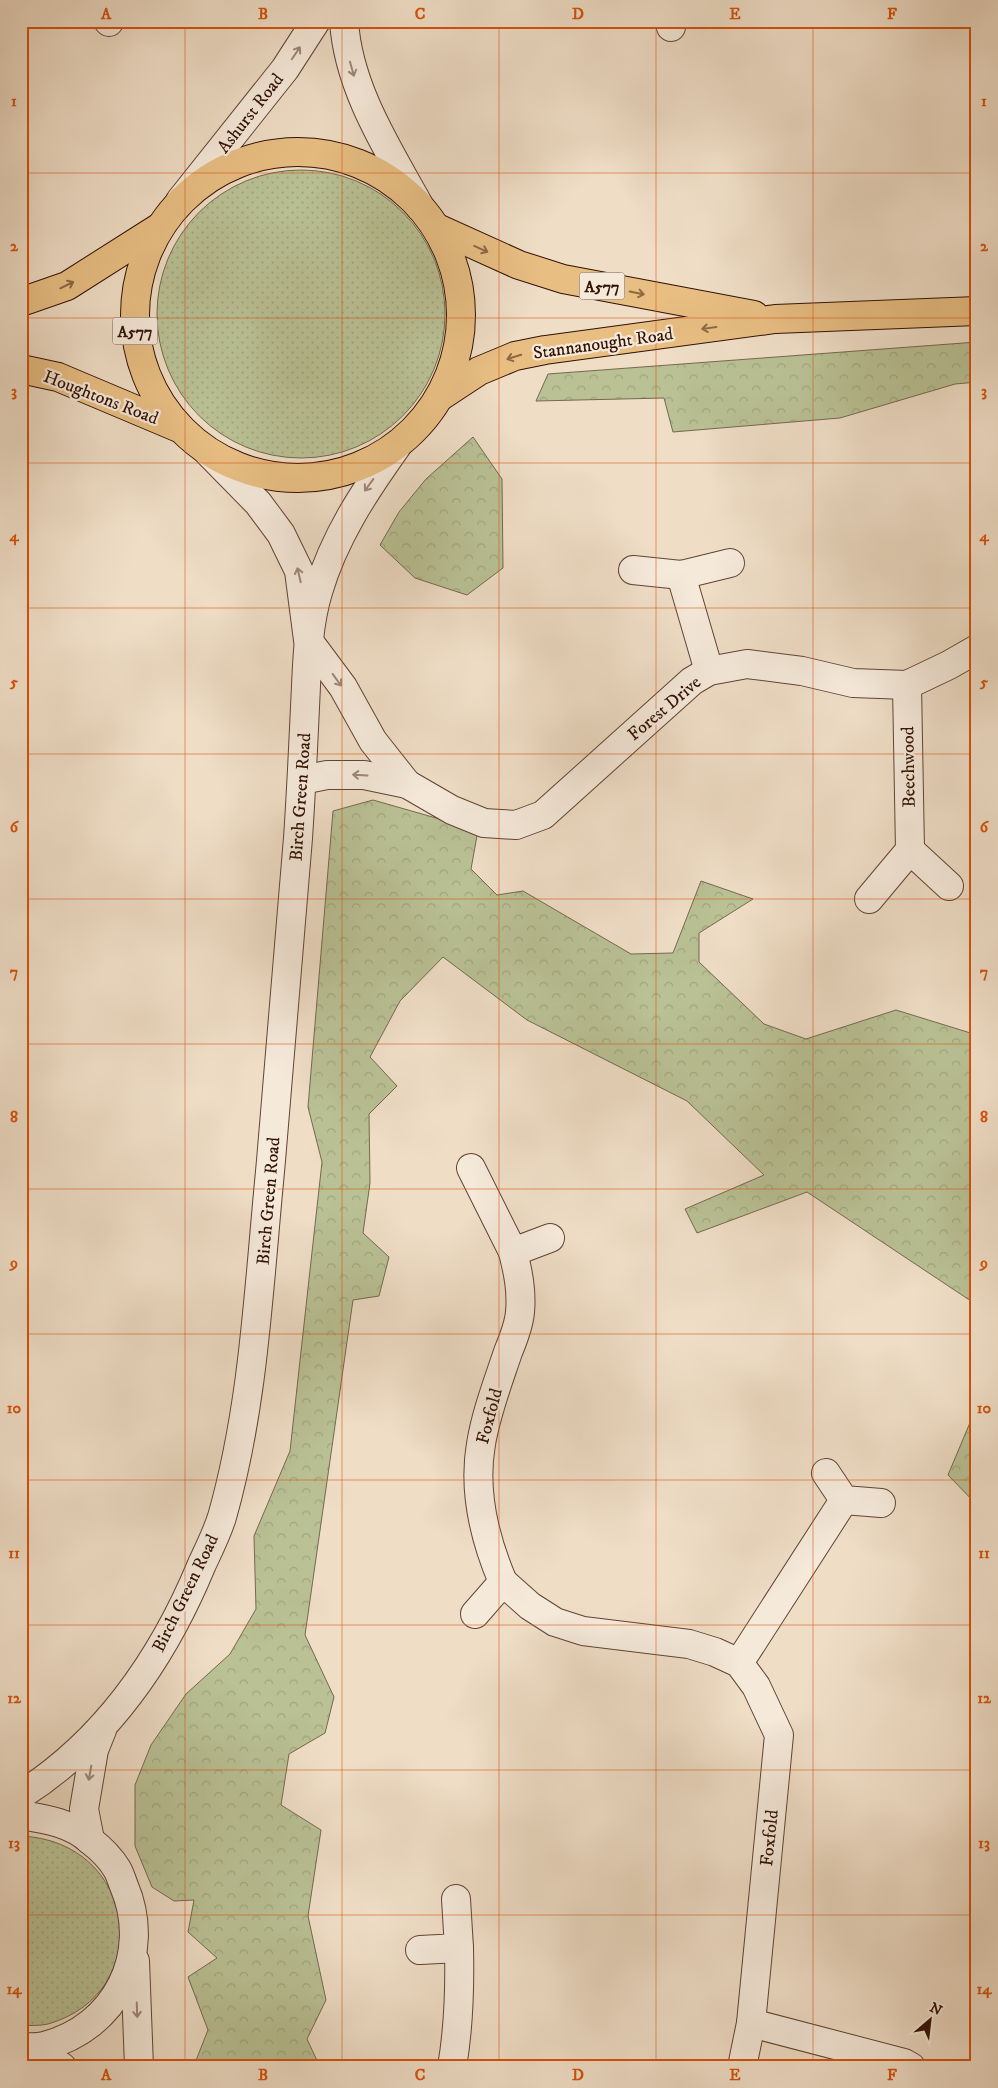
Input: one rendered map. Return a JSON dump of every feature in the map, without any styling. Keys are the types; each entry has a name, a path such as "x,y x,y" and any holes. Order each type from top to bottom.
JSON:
{"main road":[{"name":"A577","path":"301,152 345,159 386,178 420,206 437,228 455,268 462,312 457,355 441,396 421,423 398,446 349,471 294,479 240,468 207,451 179,428 149,383 135,330 139,276 160,227 180,201 215,174 256,157 301,152"},
{"name":"A577","path":"21,302 67,286 160,227"},
{"name":"Stannanought Road","path":"437,228 519,266 563,279 775,318"},
{"name":"Stannanought Road","path":"441,396 479,371 515,356 545,350 775,318 977,311"},
{"name":"Houghtons Road","path":"21,369 58,377 179,428"}],"street":[{"name":"Ashurst Road","path":"180,201 285,69 316,21"},
{"path":"344,21 345,42 356,84 388,149 420,206"},
{"name":"Birch Green Road","path":"21,1795 69,1760 104,1727 140,1680 163,1645 193,1587 221,1519 241,1435 256,1327 279,1081 293,900 302,780 308,640 318,592 338,540 362,495 398,446"},
{"name":"Birch Green Road","path":"207,451 258,504 281,534 299,571 308,640"},
{"path":"633,570 681,575 730,563"},
{"path":"681,575 709,671"},
{"name":"Forest Drive","path":"308,640 343,687 373,741 407,784"},
{"name":"Forest Drive","path":"302,780 327,775 364,774 407,784 452,810 484,822 516,824 543,815 692,680 709,671 747,664 802,671 853,683 907,685 949,666 977,649"},
{"name":"Beechwood","path":"907,685 910,850"},
{"path":"869,899 910,850 949,886"},
{"name":"Foxfold","path":"471,1168 513,1252 521,1282 520,1313 487,1415 480,1445 478,1473 485,1528 493,1559 503,1582 530,1606 555,1622 592,1632 689,1644 715,1652 739,1663 756,1686 779,1735 751,2023 742,2067"},
{"path":"513,1252 550,1238"},
{"path":"826,1473 844,1500"},
{"path":"844,1500 881,1504"},
{"path":"739,1663 844,1500"},
{"path":"474,1614 503,1582"},
{"name":"Birch Green Road","path":"90,1840 84,1809 94,1750 104,1727"},
{"path":"21,1815 57,1821 90,1840 117,1869 132,1905 139,2067"},
{"path":"452,2067 458,2030 460,2000 456,1899"},
{"path":"21,2047 43,2046 77,2033 106,2010 126,1980 135,1944"},
{"path":"420,1950 459,1948"},
{"path":"751,2023 895,2061 911,2067"},
{"path":"21,2053 56,2063 62,2067"}],"green space":[{"path":"287,170 315,170 343,176 369,187 393,202 413,222 428,246 439,272 445,300 443,342 428,382 413,406 393,426 369,441 343,452 315,458 287,458 259,452 233,441 209,426 189,406 174,382 163,356 157,328 157,300 163,272 174,246 189,222 209,202 233,187 259,176"},
{"path":"977,342 977,382 955,384 840,418 673,432 664,398 536,401 548,374"},
{"path":"473,437 502,479 503,568 467,595 415,578 380,545 399,512 426,479"},
{"path":"373,800 478,830 471,869 497,895 523,891 631,954 673,953 701,881 753,899 699,933 699,962 764,1024 806,1039 896,1010 977,1035 977,1305 807,1192 697,1233 685,1209 764,1175 687,1101 527,1020 443,957 400,1001 370,1057 397,1086 369,1114 370,1183 363,1233 389,1257 379,1296 353,1300 305,1635 334,1697 325,1733 289,1754 281,1805 321,1830 308,1916 326,2000 307,2039 320,2067 195,2067 208,2030 188,1977 217,1958 188,1932 194,1900 174,1901 152,1887 135,1846 135,1785 151,1745 186,1694 230,1654 256,1609 254,1536 290,1451 322,1162 308,1107 333,811"},
{"path":"977,1406 977,1505 948,1475"},
{"path":"21,1836 60,1844 90,1863 110,1890 119,1920 118,1952 106,1982 83,2007 42,2025 21,2026"}]}
